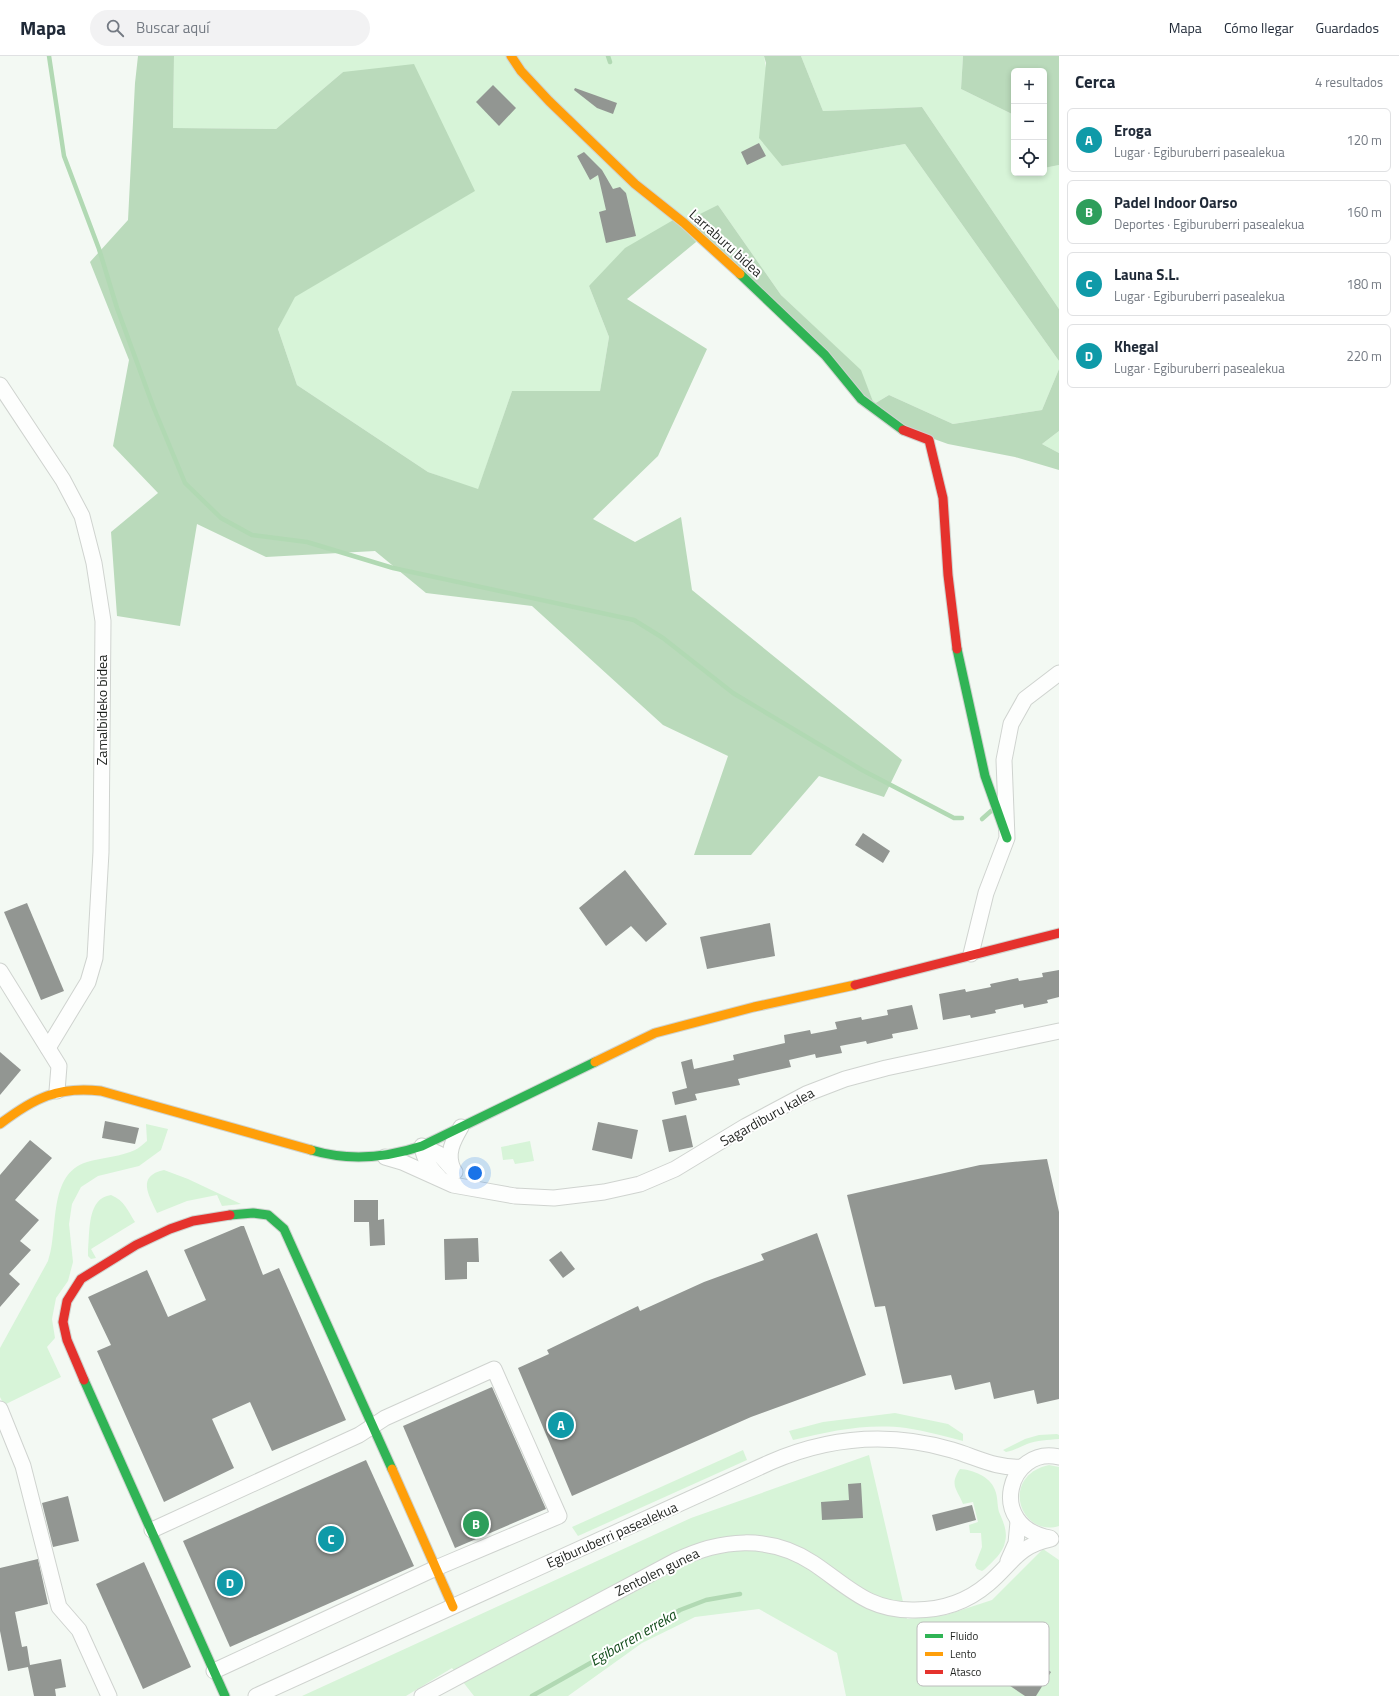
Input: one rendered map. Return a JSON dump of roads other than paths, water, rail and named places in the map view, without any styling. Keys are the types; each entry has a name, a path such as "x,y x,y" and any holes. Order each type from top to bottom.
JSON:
{"street":[{"name":"Larraburu bidea","path":"511,56 521,70 549,101 635,184 684,223 787,317 861,398 904,430 929,440 942,498 948,575 958,662 985,776 1007,838"},
{"name":"Zamalbideko bidea","path":"0,385 63,480 82,516 94,563 103,621 101,852 95,958 88,982 48,1048"},
{"path":"972,954 986,893 1007,838 1004,760 1011,724 1025,699 1059,673"},
{"path":"0,1124 24,1106 57,1091 72,1088 101,1091 321,1153 358,1158 383,1157 403,1153 422,1146 655,1033 754,1007 833,990 1059,933"},
{"path":"0,971 59,1066 57,1091"},
{"name":"Sagardiburu kalea","path":"383,1157 464,1181 478,1189 515,1196 554,1198 604,1192 640,1184 675,1169 746,1126 806,1094 845,1078 1059,1031"},
{"path":"450,1177 452,1167 450,1153 453,1140 461,1127"},
{"name":"Sagardiburu kalea","path":"422,1146 439,1154 450,1177"},
{"path":"225,1696 86,1384 67,1340 63,1322 67,1301 81,1279 136,1245 156,1235 193,1221 233,1214 254,1213 268,1215 284,1229 436,1568 452,1607"},
{"path":"152,1530 359,1434 372,1425 494,1370 559,1516 436,1568 214,1670"},
{"path":"0,1409 23,1466 59,1607 78,1630 109,1696"},
{"name":"Egiburuberri pasealekua","path":"256,1696 764,1466 806,1449 845,1441 889,1439 927,1444 1000,1467 1022,1467"},
{"path":"1055,1538 1038,1536 1027,1531 1018,1522 1012,1512 1010,1490 1022,1467 1032,1460 1044,1456 1059,1457"},
{"name":"Egiburuberri pasealekua","path":"980,1460 997,1473 1010,1490"},
{"name":"Zentolen gunea","path":"1006,1566 1016,1543 1018,1522"},
{"name":"Zentolen gunea","path":"422,1696 675,1561 695,1551 717,1545 739,1542 756,1543 776,1547 794,1553 811,1562 840,1584 867,1601 898,1609 931,1609 950,1605 967,1598 988,1584 1026,1548 1055,1538"}],"waterway":[{"path":"49,56 64,156 99,249 117,308 153,406 185,483 221,518 252,535 307,542 393,568 634,620 663,638 733,693 862,770 954,818 962,818"},
{"path":"608,56 610,62"},
{"path":"982,819 991,811"},
{"name":"Egibarren erreka","path":"532,1696 633,1639 680,1610 706,1600 740,1594"}],"place":[{"name":"Eroga","path":"561,1425"},
{"name":"Padel Indoor Oarso","path":"476,1524"},
{"name":"Launa S.L.","path":"331,1539"},
{"name":"Khegal","path":"230,1583"}]}
